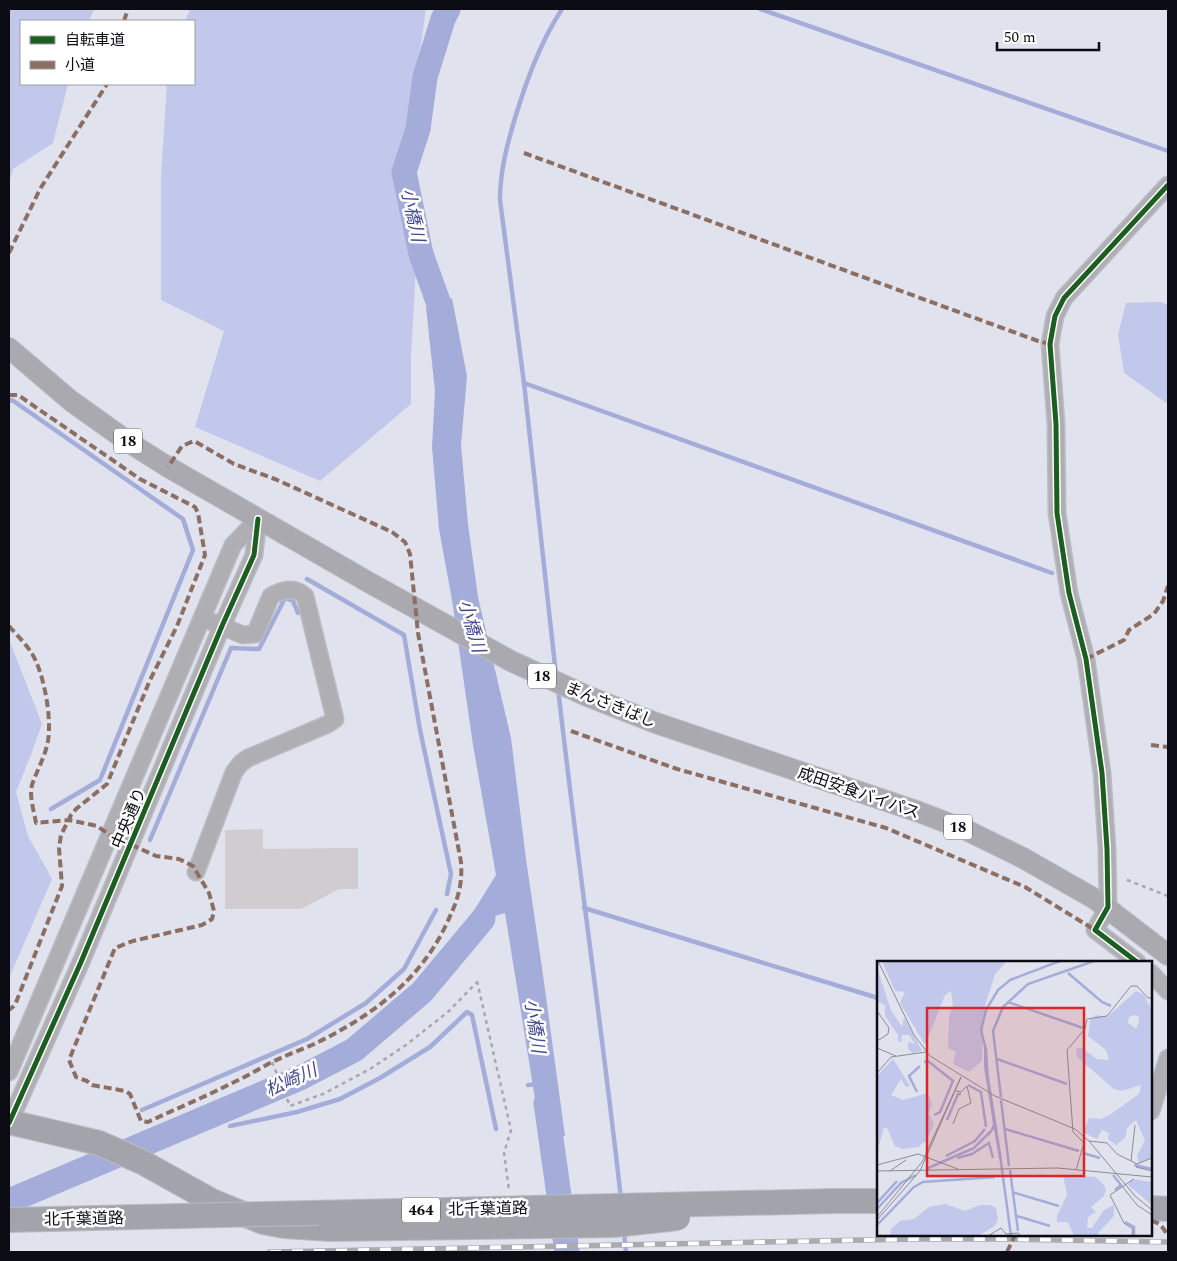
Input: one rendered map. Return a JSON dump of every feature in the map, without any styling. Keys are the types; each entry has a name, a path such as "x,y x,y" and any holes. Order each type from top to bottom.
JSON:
{"highway":[{"path":"9,1122 99,1143 142,1162 212,1201 263,1222 300,1227 330,1229 614,1225 834,1201"},
{"name":"北千葉道路","path":"9,1220 877,1201"},
{"path":"1152,1208 1168,1209"}],"main road":[{"name":"18","path":"9,348 71,401 130,443 258,519"},
{"name":"まんさきばし","path":"258,519 511,662 587,696 656,723 725,746"},
{"name":"成田安食バイパス","path":"725,746 919,812 966,830 1023,858 1108,907 1168,955"}],"street":[{"path":"1136,961 1096,930 1108,907 1107,849 1101,764 1086,659 1069,593 1058,513 1056,424 1050,344 1055,316 1064,298 1168,185"},
{"name":"中央通り","path":"9,1072 233,545 258,519"},
{"name":"中央通り","path":"9,1122 81,962 222,626 254,555 258,519"},
{"path":"196,872 234,772 241,763 248,758 328,724 335,719 305,596 299,591 284,590 271,596 255,634 243,634 201,617"},
{"path":"1152,974 1168,991"},
{"path":"1152,1108 1168,1058"}],"path":[{"path":"1127,880 1168,896"},
{"path":"272,1062 290,1106 323,1094 370,1069 406,1045 449,1011 477,982 511,1130 504,1154 510,1193"},
{"path":"517,1242 518,1252"}],"shaded area":[{"path":"9,9 94,9 89,20 20,20 20,85 68,85 53,143 13,169 9,184"},
{"path":"190,9 426,9 405,153 416,267 411,356 411,404 320,481 195,427 224,331 161,300 161,177 167,85 195,85 195,20 185,20"},
{"path":"1161,302 1168,305 1168,404 1124,373 1118,334 1126,303"},
{"path":"9,639 42,724 16,792 28,836 52,879 9,978"}],"water":[{"path":"452,298 467,376 461,445 468,524 478,597 511,738 565,1136 541,1136 505,913 495,916 457,969 465,925 496,875 473,745 452,600 439,529 432,447 435,391 426,307"}],"building":[{"path":"263,829 263,849 358,848 358,889 339,889 301,909 225,909 225,830"}],"waterway":[{"name":"小橋川","path":"442,337 440,307 421,254 404,172 418,129 425,77 443,19 448,9"},
{"path":"556,675 524,383 500,200 504,158 529,75 562,9"},
{"path":"760,9 1168,151"},
{"path":"524,383 1052,573"},
{"path":"9,401 12,400 183,519 193,550 100,780 51,809"},
{"path":"307,579 404,635 420,730 451,874 447,894"},
{"path":"150,840 231,648 259,649 285,598 293,601 298,613"},
{"path":"558,688 621,1199"},
{"path":"584,908 877,998"},
{"path":"142,1110 307,1039 366,1003 404,969 436,910"},
{"name":"松崎川","path":"9,1201 300,1078 354,1050 422,992 483,919"},
{"path":"230,1126 297,1112 340,1099 380,1078 430,1047 467,1012 472,1015 496,1129"},
{"path":"528,1085 539,1084"},
{"name":"小橋川","path":"546,1103 567,1252"},
{"path":"624,1231 626,1252"}],"railway":[{"path":"270,1252 917,1239 1168,1242"}],"marked path":[{"path":"124,20 128,9"},
{"path":"9,253 40,189 106,85"},
{"path":"524,153 1050,344"},
{"path":"9,395 18,395 140,479 195,507 198,513 205,555 177,626 150,680 107,784 76,809 61,835 59,848 62,886 15,1005 9,1010"},
{"path":"9,626 29,649 36,661 48,708 48,741 31,789 36,823 69,820 97,826 110,835 156,856 179,859 193,866 209,893 214,911 212,919 202,925 133,941 115,948 69,1060 76,1077 92,1085 125,1091 130,1094 141,1121 148,1122 245,1077 275,1060 332,1035 371,1011 406,982 434,947 445,927 458,896 461,880 461,862 418,633 410,554 405,542 392,532 275,479 234,464 194,441 182,446 168,467"},
{"path":"1086,659 1124,640 1129,630 1154,614 1163,601 1168,586"},
{"path":"571,731 677,769 886,828 1025,887 1095,930"},
{"path":"1151,745 1168,747"},
{"path":"1152,1221 1159,1224 1168,1236"},
{"path":"1007,1252 1015,1236"}],"cycle path":[{"path":"1136,961 1095,930 1108,907 1107,849 1102,773 1086,659 1069,593 1057,513 1056,424 1050,344 1055,316 1064,298 1168,185"},
{"path":"9,1123 81,962 222,626 254,555 258,519"}]}
